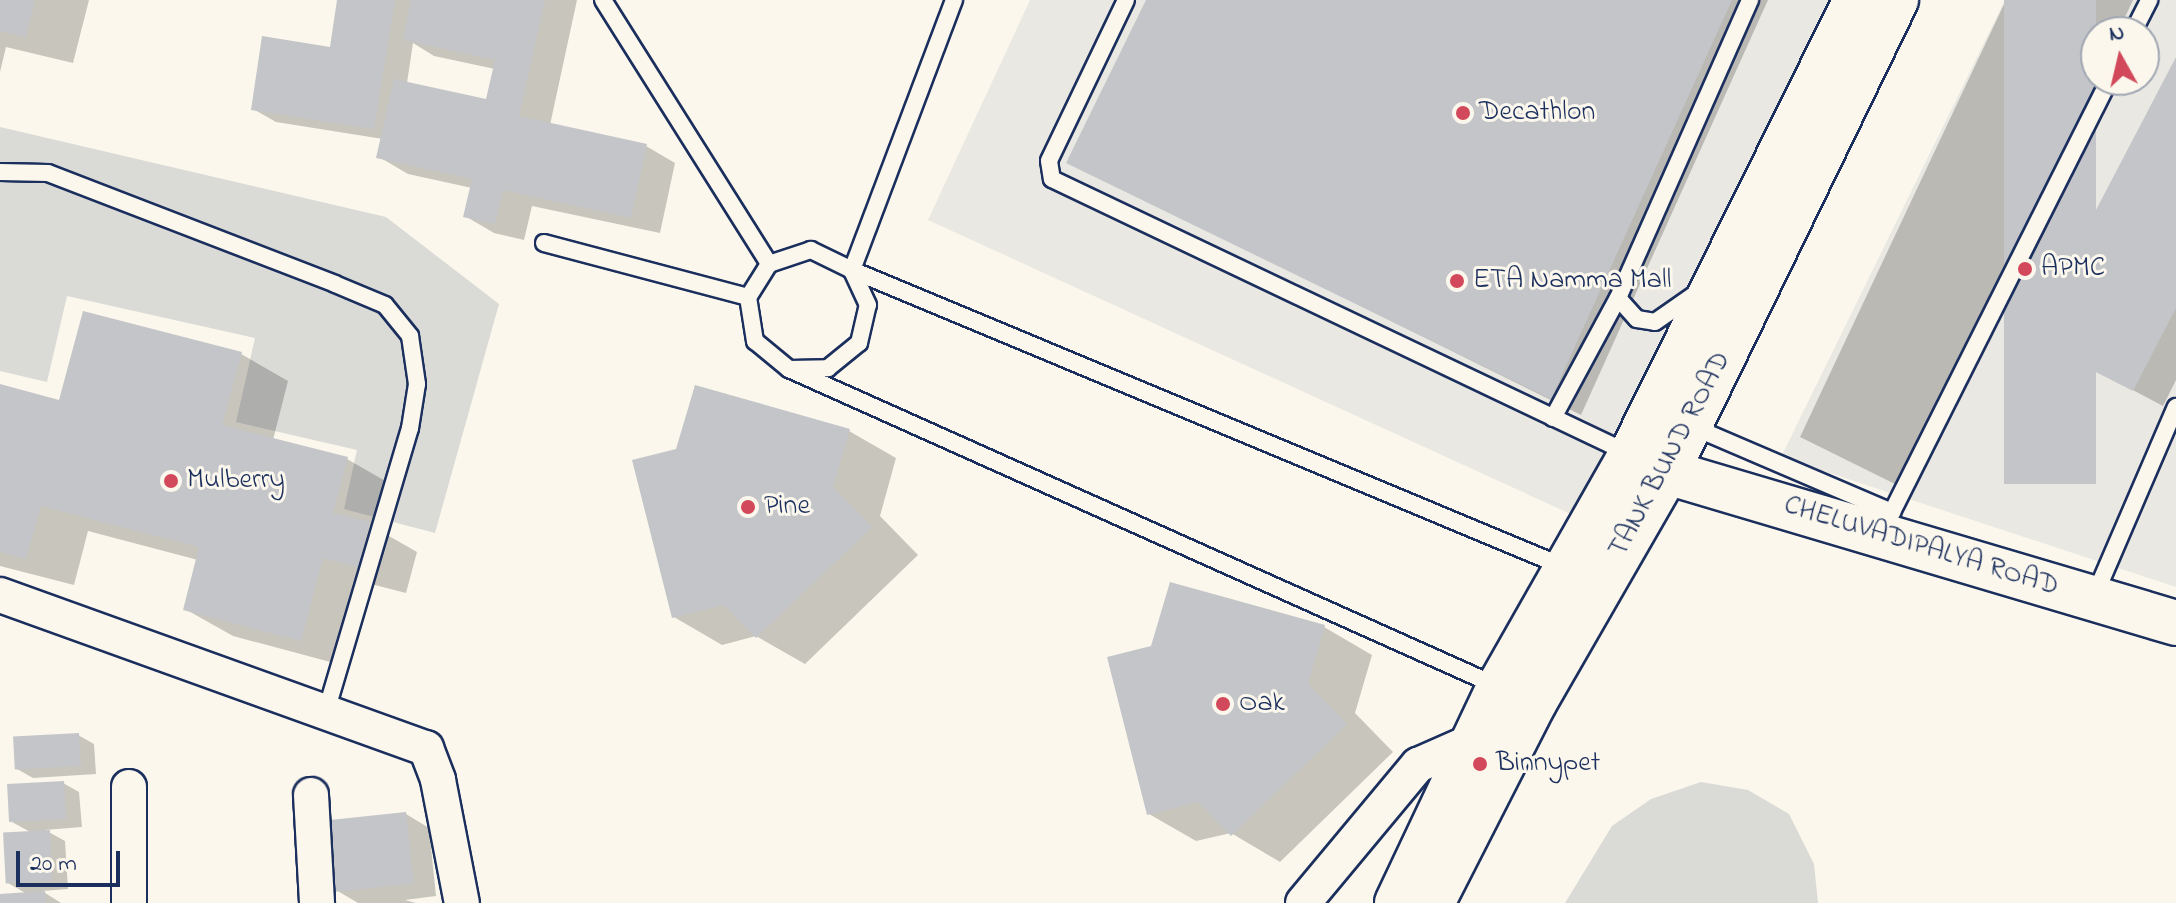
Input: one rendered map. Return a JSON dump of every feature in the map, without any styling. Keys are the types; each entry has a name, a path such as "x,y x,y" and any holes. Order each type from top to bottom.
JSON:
{"main road":[{"path":"1397,903 1475,740 1517,695 1567,568 1649,463 1721,274 1856,0"},
{"name":"TANK BUND ROAD","path":"1432,903 1517,695 1649,463 1690,425 1896,0"},
{"name":"CHELUVADIPALYA ROAD","path":"1649,463 2176,623"}],"street":[{"path":"0,595 327,709 426,748 438,780 462,903"},
{"path":"1303,903 1418,765 1475,740"},
{"path":"129,787 129,903"},
{"path":"311,795 317,903"}],"lane":[{"path":"603,0 769,264"},
{"path":"789,369 828,368 859,343 868,305 852,270 954,0"},
{"path":"1126,0 1049,161 1052,179 1649,463"},
{"path":"1553,418 1618,298 1750,0"},
{"path":"1690,425 1892,512 2101,96"},
{"path":"0,172 48,173 335,284 385,305 410,336 417,384 410,428 327,709"},
{"path":"544,243 748,297"},
{"path":"1517,695 789,369 755,341 748,297 769,264 811,250 852,270 1567,568"},
{"path":"1618,298 1637,319 1655,322 1721,274"},
{"path":"2094,598 2176,407"}],"shaded area":[{"path":"1030,0 1850,0 1599,527 928,220"},
{"name":"APMC","path":"2005,0 2176,0 2176,587 1781,457"},
{"path":"0,127 386,217 499,304 435,533 344,509 357,450 236,422 255,338 67,296 47,382 0,371"},
{"path":"1701,782 1748,790 1789,814 1814,864 1818,903 1565,903 1612,826 1651,799"}],"building":[{"path":"0,0 35,0 26,37 0,31"},
{"path":"337,0 395,0 374,129 251,110 262,36 330,47"},
{"path":"411,0 545,0 519,116 647,144 631,218 503,190 495,224 463,217 472,179 376,158 394,79 486,99 495,60 403,40"},
{"name":"ETA Namma Mall","path":"1146,0 1732,0 1551,399 1066,163"},
{"path":"2004,0 2096,0 2096,16 2080,16 2080,96 2096,96 2096,484 2004,484"},
{"path":"2176,57 2176,308 2133,391 2029,338 2156,96 2160,96 2160,88"},
{"name":"Mulberry","path":"83,311 242,352 222,425 348,457 333,513 370,522 358,567 323,558 301,641 183,610 199,547 41,506 26,559 0,552 0,384 59,400"},
{"name":"Pine","path":"695,385 850,429 833,487 872,527 756,638 724,605 672,618 632,460 676,449"},
{"name":"Oak","path":"1170,582 1325,625 1308,684 1347,724 1231,836 1198,802 1147,815 1107,657 1151,646"},
{"path":"79,733 81,766 15,769 13,736"},
{"path":"64,781 66,819 9,822 7,784"},
{"path":"406,812 414,884 335,892 327,820"},
{"path":"50,830 53,881 6,883 3,832"},
{"path":"45,891 46,903 0,903 0,894"}],"place":[{"name":"Decathlon","path":"1463,113"},
{"name":"APMC","path":"2025,269"},
{"name":"ETA Namma Mall","path":"1457,281"},
{"name":"Mulberry","path":"171,481"},
{"name":"Pine","path":"748,507"},
{"name":"Oak","path":"1223,704"},
{"name":"Binnypet","path":"1480,764"}]}
